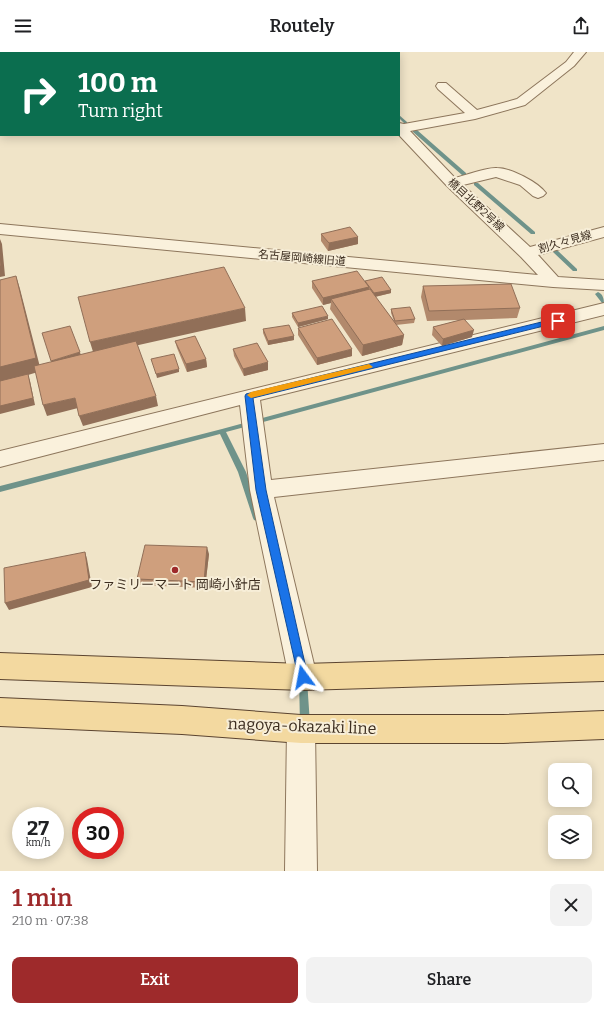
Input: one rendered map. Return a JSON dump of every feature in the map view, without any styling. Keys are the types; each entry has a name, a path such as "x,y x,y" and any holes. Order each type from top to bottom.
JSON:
{"main road":[{"path":"0,666 303,677 604,668"},
{"name":"nagoya-okazaki line","path":"0,712 182,720 301,728 503,729 604,725"}],"street":[{"path":"400,128 475,115 521,102 570,64 580,52"},
{"path":"442,86 475,115"},
{"name":"橋目北野2号線","path":"400,128 452,183 526,253 553,282"},
{"path":"452,183 497,172 537,188"},
{"name":"名古屋岡崎線旧道","path":"0,229 553,282 604,285"},
{"name":"割久々見線","path":"526,253 604,232"},
{"path":"0,459 604,309"},
{"path":"249,396 261,490 303,677"},
{"path":"261,490 604,452"},
{"path":"301,728 301,871"}],"building":[{"path":"350,227 358,237 329,243 321,234"},
{"path":"224,267 245,308 90,342 78,297"},
{"path":"357,271 369,287 323,298 312,281"},
{"path":"16,276 36,358 0,367 0,280"},
{"path":"382,277 391,290 374,293 365,281"},
{"path":"511,284 520,308 429,311 423,286"},
{"path":"370,289 404,335 363,345 331,299"},
{"path":"322,306 328,316 298,323 292,313"},
{"path":"410,307 415,319 395,321 391,309"},
{"path":"332,319 352,349 317,358 298,328"},
{"path":"464,319 474,330 443,339 433,327"},
{"path":"289,325 294,336 268,341 263,329"},
{"path":"70,326 80,352 51,361 42,333"},
{"path":"195,336 206,359 186,364 175,341"},
{"path":"136,341 156,396 79,416 75,398 43,405 34,366"},
{"path":"257,343 268,362 243,369 233,349"},
{"path":"174,354 179,369 156,374 151,359"},
{"path":"28,374 33,398 0,406 0,381"},
{"name":"ファミリーマート 岡崎小針店","path":"145,545 207,547 204,582 137,579"},
{"path":"85,552 89,580 5,603 4,568"}],"waterway":[{"path":"400,117 406,123"},
{"path":"415,131 464,174"},
{"path":"476,184 533,233"},
{"path":"555,251 575,270"},
{"path":"598,294 604,302"},
{"path":"222,431 604,328"},
{"path":"0,489 222,431"},
{"path":"222,431 242,472 257,518"},
{"path":"303,680 305,724"}],"slow traffic":[{"path":"251,395 369,367"}],"place":[{"name":"ファミリーマート 岡崎小針店","path":"175,570"}],"route":[{"path":"303,677 261,490 249,396 558,321"}]}
